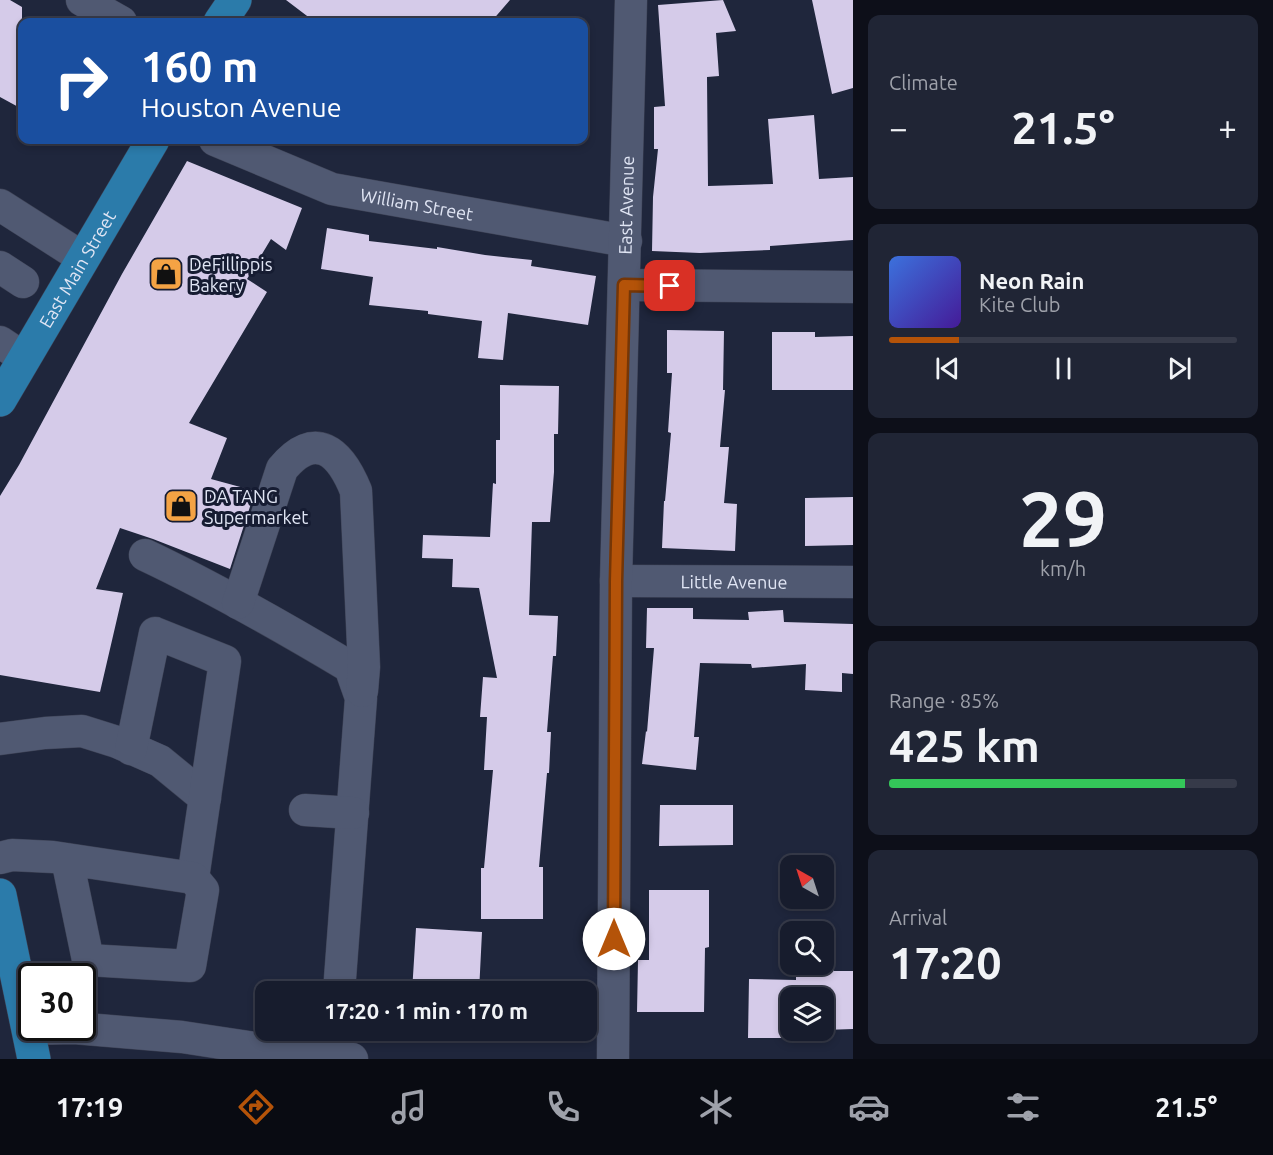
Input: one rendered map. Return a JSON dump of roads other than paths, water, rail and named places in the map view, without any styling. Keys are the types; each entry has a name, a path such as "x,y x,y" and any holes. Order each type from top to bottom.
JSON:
{"main road":[{"name":"East Main Street","path":"0,400 12,350 83,258 151,144"},
{"path":"0,896 31,1044"}],"street":[{"path":"82,0 114,18"},
{"name":"East Avenue","path":"614,1059 616,581 631,0"},
{"name":"William Street","path":"225,144 332,189 626,241"},
{"path":"0,205 83,258"},
{"path":"624,285 853,287"},
{"path":"238,603 282,469 293,456 310,447 324,448 339,459 350,475 356,490 364,667 340,981"},
{"path":"145,555 238,603 350,667 361,698"},
{"name":"Little Avenue","path":"616,581 853,582"},
{"path":"131,749 155,633 225,661 193,878"},
{"path":"0,739 82,731 160,761 205,798"},
{"path":"305,810 353,813"},
{"path":"0,858 12,855 67,860 193,878 202,890 190,966 88,960 67,860"},
{"path":"31,1044 74,1029 182,1037 274,1051 341,1049"}],"place":[{"name":"DeFillippis Bakery","path":"166,274"},
{"name":"DA TANG Supermarket","path":"181,506"}]}
